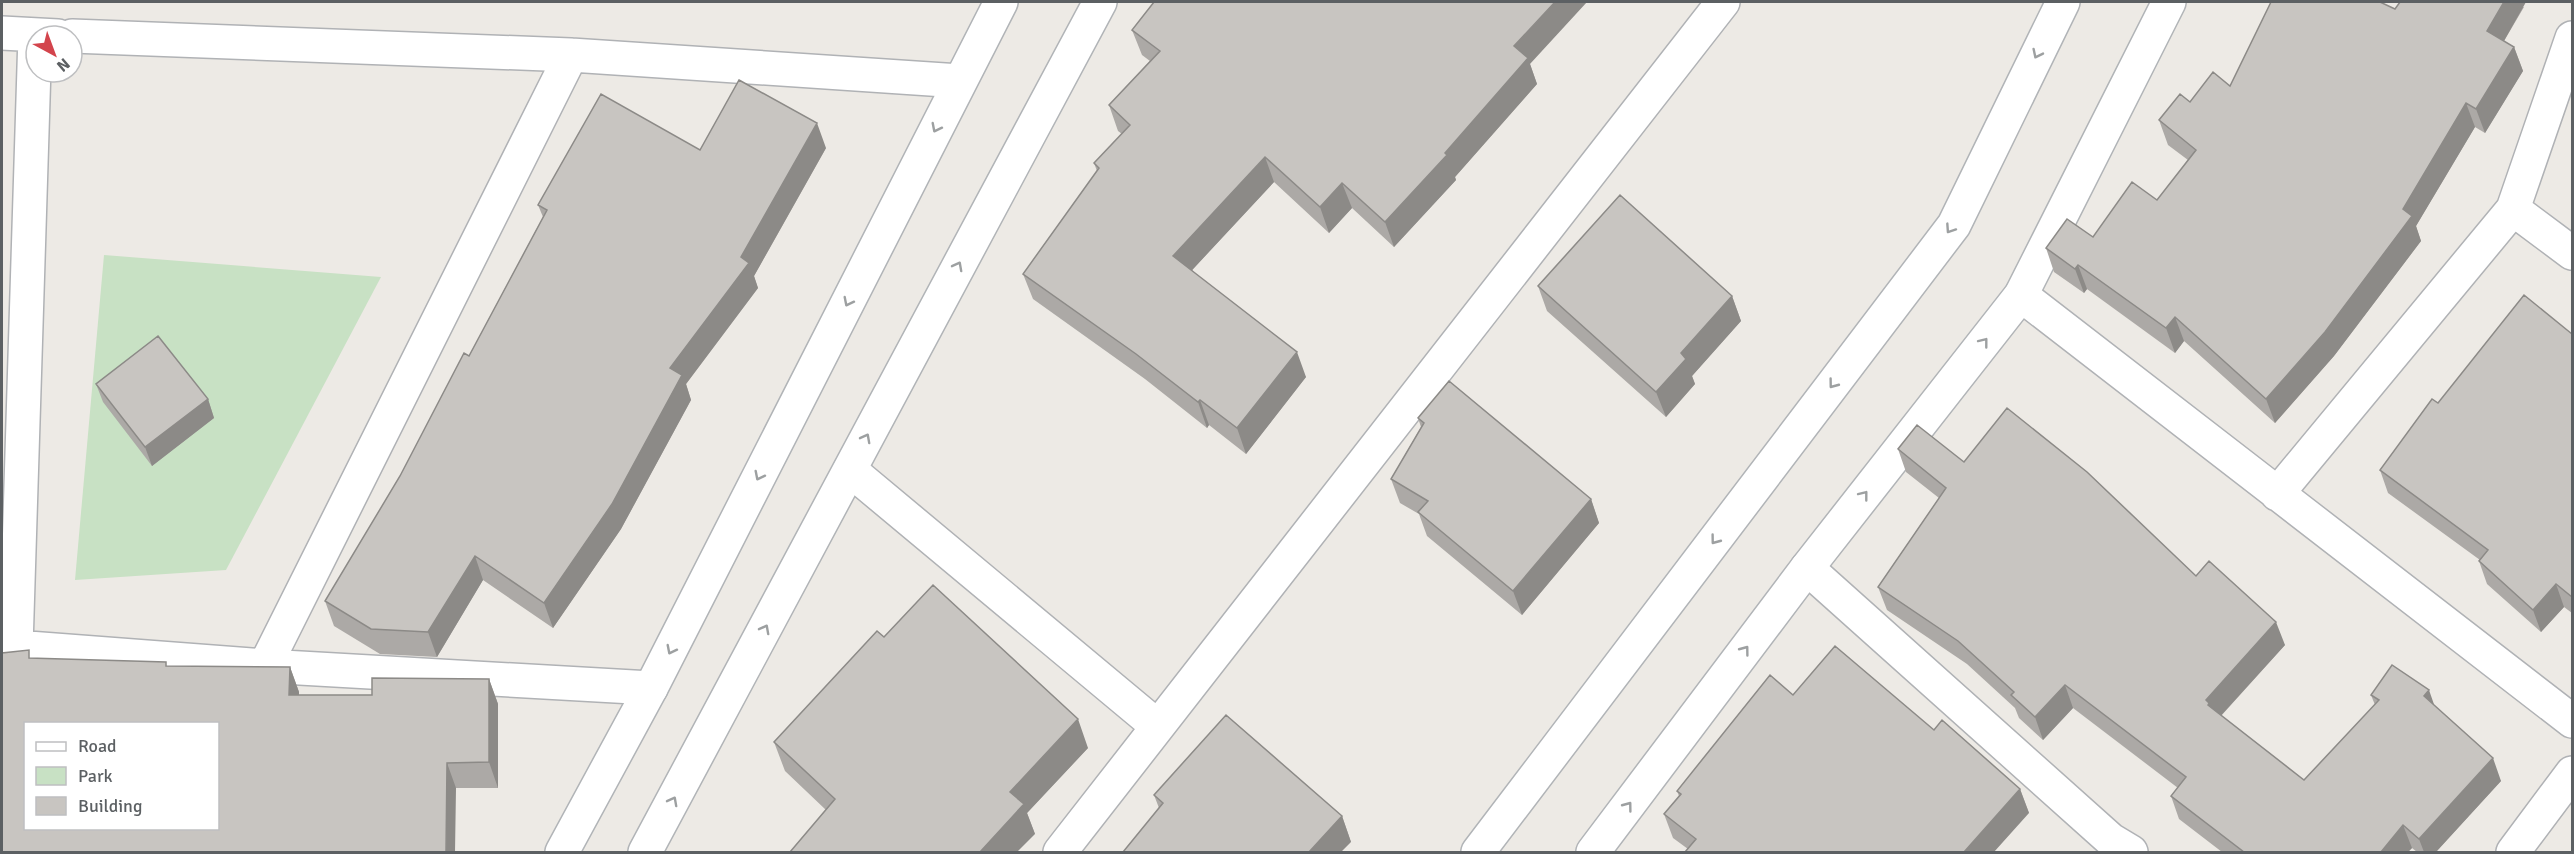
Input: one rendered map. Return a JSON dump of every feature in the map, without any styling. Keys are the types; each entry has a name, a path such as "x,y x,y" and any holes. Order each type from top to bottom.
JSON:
{"street":[{"path":"562,852 651,688 1001,2"},
{"path":"645,852 1100,2"},
{"path":"1060,852 1723,2"},
{"path":"1478,852 1954,225 2063,2"},
{"path":"1593,852 1807,568 2022,295 2169,2"},
{"path":"2,33 24,34"},
{"path":"84,37 572,55 960,81"},
{"path":"2277,494 2513,208 2572,38"},
{"path":"265,666 572,55"},
{"path":"33,84 9,647 265,666 651,688"},
{"path":"2513,208 2572,253"},
{"path":"2022,295 2572,722"},
{"path":"850,470 1157,726"},
{"path":"1807,568 2115,848"},
{"path":"2513,852 2572,773"}],"green space":[{"path":"104,255 381,277 226,570 75,580"}],"building":[{"path":"1154,2 1555,2 1514,46 1528,58 1445,153 1447,155 1385,222 1342,183 1320,207 1265,157 1173,256 1297,352 1237,428 1023,274 1099,168 1094,163 1130,125 1109,105 1160,51 1132,30"},
{"path":"2271,2 2380,2 2395,9 2400,2 2504,2 2487,31 2514,47 2476,109 2466,103 2403,209 2412,216 2325,332 2266,399 2175,317 2166,328 2078,265 2075,269 2046,248 2067,219 2093,237 2132,182 2157,200 2196,150 2159,120 2180,94 2190,102 2213,72 2230,86"},
{"path":"739,80 817,123 741,257 749,263 670,368 682,375 612,504 544,603 475,556 428,632 371,629 325,601 400,476 464,353 469,356 547,210 538,205 601,94 700,150"},
{"path":"1620,195 1732,296 1681,353 1686,359 1656,392 1538,286"},
{"path":"2524,295 2572,334 2572,597 2556,584 2533,610 2479,561 2488,550 2380,470 2432,399 2438,403"},
{"path":"158,336 208,399 145,447 96,384"},
{"path":"1449,381 1591,499 1513,591 1418,512 1428,501 1391,479 1424,423 1418,418"},
{"path":"2007,408 2087,472 2196,576 2209,561 2276,622 2206,700 2208,705 2304,780 2379,700 2371,695 2392,665 2429,690 2424,696 2493,758 2419,839 2403,825 2381,852 2244,852 2171,796 2186,777 2065,685 2035,717 2011,695 2014,692 1958,641 1878,587 1946,488 1898,449 1917,425 1964,462"},
{"path":"933,585 1078,719 1010,792 1024,804 980,852 790,852 835,799 774,742 877,631 884,637"},
{"path":"1835,646 1934,730 1942,720 2020,789 1964,852 1685,852 1696,839 1664,814 1681,794 1677,791 1770,675 1793,695"},
{"path":"29,650 29,658 166,662 166,666 290,667 289,695 372,695 372,678 489,679 489,762 447,763 446,852 2,852 2,653"},
{"path":"1226,715 1342,816 1309,852 1123,852 1163,803 1154,795"}]}
